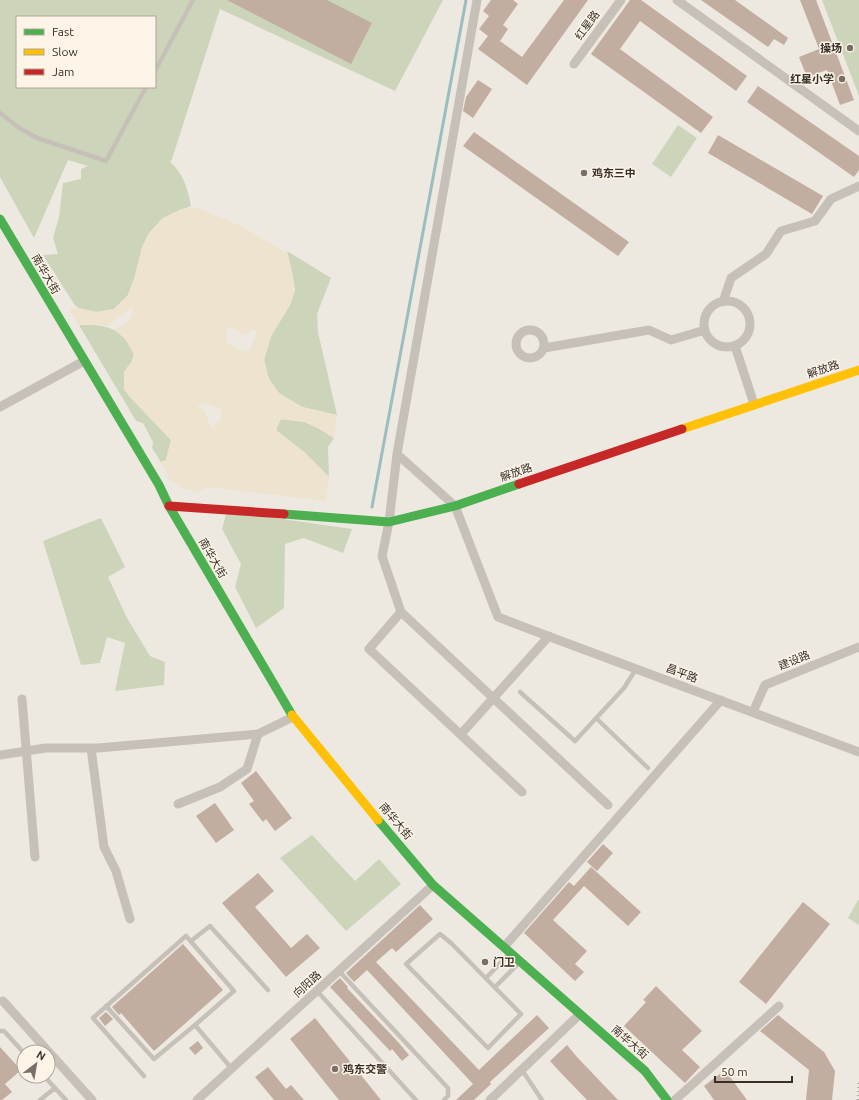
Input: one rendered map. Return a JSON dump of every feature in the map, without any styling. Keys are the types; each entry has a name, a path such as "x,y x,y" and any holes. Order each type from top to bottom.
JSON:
{"main road":[{"name":"南华大街","path":"1,225 78,364 159,485 169,506 293,717 434,885 645,1071 667,1100"},
{"name":"解放路","path":"169,506 389,522 455,506 754,404 859,370"},
{"name":"南华大街","path":"141,473 153,491 169,506"}],"street":[{"path":"477,0 397,454 389,522 382,556 401,612 608,805"},
{"name":"红星路","path":"574,64 621,0"},
{"path":"677,0 859,131"},
{"path":"690,0 694,12"},
{"path":"723,302 731,278 766,254 781,231 815,221 831,199 859,186"},
{"path":"723,302 738,304 744,309 750,322 750,330 747,337 735,346 720,346 713,343 705,330 704,323 706,315 716,304 723,302"},
{"path":"544,348 649,330 671,340 705,330"},
{"path":"735,346 754,404"},
{"path":"0,407 78,364"},
{"path":"397,454 455,506"},
{"name":"昌平路","path":"455,506 498,617 859,752"},
{"path":"401,612 369,649 522,792"},
{"path":"460,734 549,636"},
{"name":"建设路","path":"753,712 765,685 859,647"},
{"path":"22,699 34,857"},
{"path":"507,950 721,700"},
{"path":"0,755 46,748 91,748 258,734 293,717"},
{"path":"178,804 220,787 247,769 258,734"},
{"path":"91,748 104,847 116,871 130,919"},
{"name":"向阳路","path":"198,1100 434,885"},
{"path":"3,1001 92,1100"},
{"path":"675,1100 779,1006"},
{"path":"490,1100 580,1014"}],"lane":[{"path":"156,69 194,0"},
{"path":"0,113 18,128 37,138 106,161 145,88"},
{"path":"520,692 575,741 624,688 636,669"},
{"path":"596,718 648,768"},
{"path":"191,941 210,926 268,990"},
{"path":"440,934 495,987 521,1014 488,1048 406,964 440,934"},
{"path":"106,1006 154,1059 234,991 186,936 106,1006 93,1018 144,1076"},
{"path":"486,978 507,950"},
{"path":"495,987 520,961"},
{"path":"339,971 448,1088 448,1096 444,1100"},
{"path":"317,991 416,1100"},
{"path":"195,1025 232,1069"},
{"path":"0,1031 4,1031 16,1044"},
{"path":"522,1070 542,1100"},
{"path":"51,1084 66,1100"},
{"path":"40,1100 55,1088"}],"green space":[{"path":"0,0 443,0 395,91 220,9 170,162 182,176 191,206 163,218 149,233 142,247 135,276 128,295 114,309 97,312 78,308 43,255 58,254 53,238 59,217 63,183 81,179 81,169 88,166 68,160 34,238 0,177"},
{"name":"操场","path":"822,0 859,0 859,96"},
{"path":"678,125 697,138 671,177 652,164"},
{"path":"287,251 331,278 317,314 318,332 337,415 302,407 279,393 269,379 264,360 271,336 290,305 295,290"},
{"path":"79,325 98,325 109,328 119,333 128,344 134,354 132,361 124,372 124,389 171,440 166,460 161,462 152,448 153,442 143,423 136,421"},
{"path":"281,419 304,422 318,428 334,438 328,447 329,477 304,452 277,431 277,427"},
{"path":"227,511 352,529 343,553 304,538 285,544 284,608 256,628 235,587 241,564 222,529"},
{"path":"101,518 125,567 108,577 127,618 150,656 165,662 164,685 115,691 125,643 107,637 100,663 81,665 43,541"},
{"path":"312,835 355,881 379,859 401,884 346,931 280,858"},
{"path":"859,900 859,925 848,918"}],"shaded area":[{"path":"195,207 241,226 287,253 295,290 290,305 271,336 264,360 269,379 279,393 302,407 337,415 334,438 318,428 304,422 281,419 277,427 277,431 304,452 329,477 326,501 208,487 198,492 183,488 170,480 161,462 166,460 171,440 124,389 124,372 132,361 134,354 125,339 114,329 118,329 130,319 133,306 106,327 99,325 79,325 69,308 78,308 97,312 114,309 128,295 135,276 142,247 149,233 163,218 181,209","holes":["231,327 244,335 248,334 252,329 257,331 249,350 246,352 227,343 226,328","205,402 222,410 220,420 214,425 216,432 210,426 204,410 197,407"]}],"building":[{"path":"227,0 327,0 372,23 351,64"},
{"path":"491,0 513,0 518,4 503,25 508,29 500,41 522,57 564,0 588,0 527,85 478,49 488,36 479,29 489,16 483,11"},
{"path":"630,0 641,0 747,76 736,91 640,21 620,49 713,117 701,133 591,54"},
{"path":"701,0 735,0 788,38 784,45 774,39 768,47"},
{"path":"800,0 816,0 854,100 840,105 827,70 807,77 799,57 819,49"},
{"path":"478,80 492,89 473,118 463,111 466,97"},
{"path":"758,86 859,156 859,170 854,177 747,102"},
{"path":"474,132 629,242 618,256 463,146"},
{"path":"718,135 823,196 812,214 708,153"},
{"path":"256,771 292,818 275,831 266,819 263,822 249,804 254,801 241,783"},
{"path":"215,803 234,830 216,843 196,816"},
{"path":"603,844 613,853 597,871 587,862"},
{"path":"591,867 641,912 628,926 584,886 553,920 587,951 575,964 584,972 575,981 524,933 569,882 574,886"},
{"path":"258,873 274,891 255,907 291,948 307,934 320,948 286,977 222,903"},
{"path":"803,902 830,924 766,1004 739,982"},
{"path":"420,905 433,919 396,952 392,948 376,962 479,1070 537,1015 549,1028 490,1082 491,1084 474,1100 456,1100 473,1084 367,970 354,982 346,973"},
{"path":"183,944 223,990 154,1051 121,1013 119,1015 112,1007"},
{"path":"340,978 348,987 347,988 409,1055 402,1061 392,1049 390,1051 330,987"},
{"path":"656,986 702,1031 682,1050 700,1067 685,1083 624,1026 646,1002 643,1000"},
{"path":"106,1012 113,1019 105,1026 99,1018"},
{"path":"778,1015 824,1052 835,1071 832,1100 806,1100 809,1070 760,1031"},
{"name":"鸡东交警","path":"315,1018 381,1100 339,1100 290,1039"},
{"path":"198,1041 203,1048 195,1055 189,1048"},
{"path":"567,1045 618,1100 587,1100 560,1072 550,1061"},
{"path":"0,1047 16,1065 16,1074 5,1084 12,1092 0,1100"},
{"path":"268,1067 286,1089 291,1085 304,1100 274,1100 255,1077"},
{"path":"725,1070 747,1100 714,1100 704,1086"}],"waterway":[{"path":"372,507 466,0"}],"railway":[{"path":"858,1100 859,1081"}],"traffic: fast":[{"path":"0,219 159,485 169,506"},
{"path":"284,514 389,522 455,506 519,484"},
{"path":"169,506 292,715"},
{"path":"378,820 433,885 645,1071 667,1100"}],"traffic: slow":[{"path":"682,429 859,370"},
{"path":"292,715 378,820"}],"traffic: jam":[{"path":"519,484 682,429"},
{"path":"169,506 284,514"}],"place":[{"name":"操场","path":"850,48"},
{"name":"红星小学","path":"842,79"},
{"name":"鸡东三中","path":"584,173"},
{"name":"门卫","path":"485,962"},
{"name":"鸡东交警","path":"335,1069"}]}
